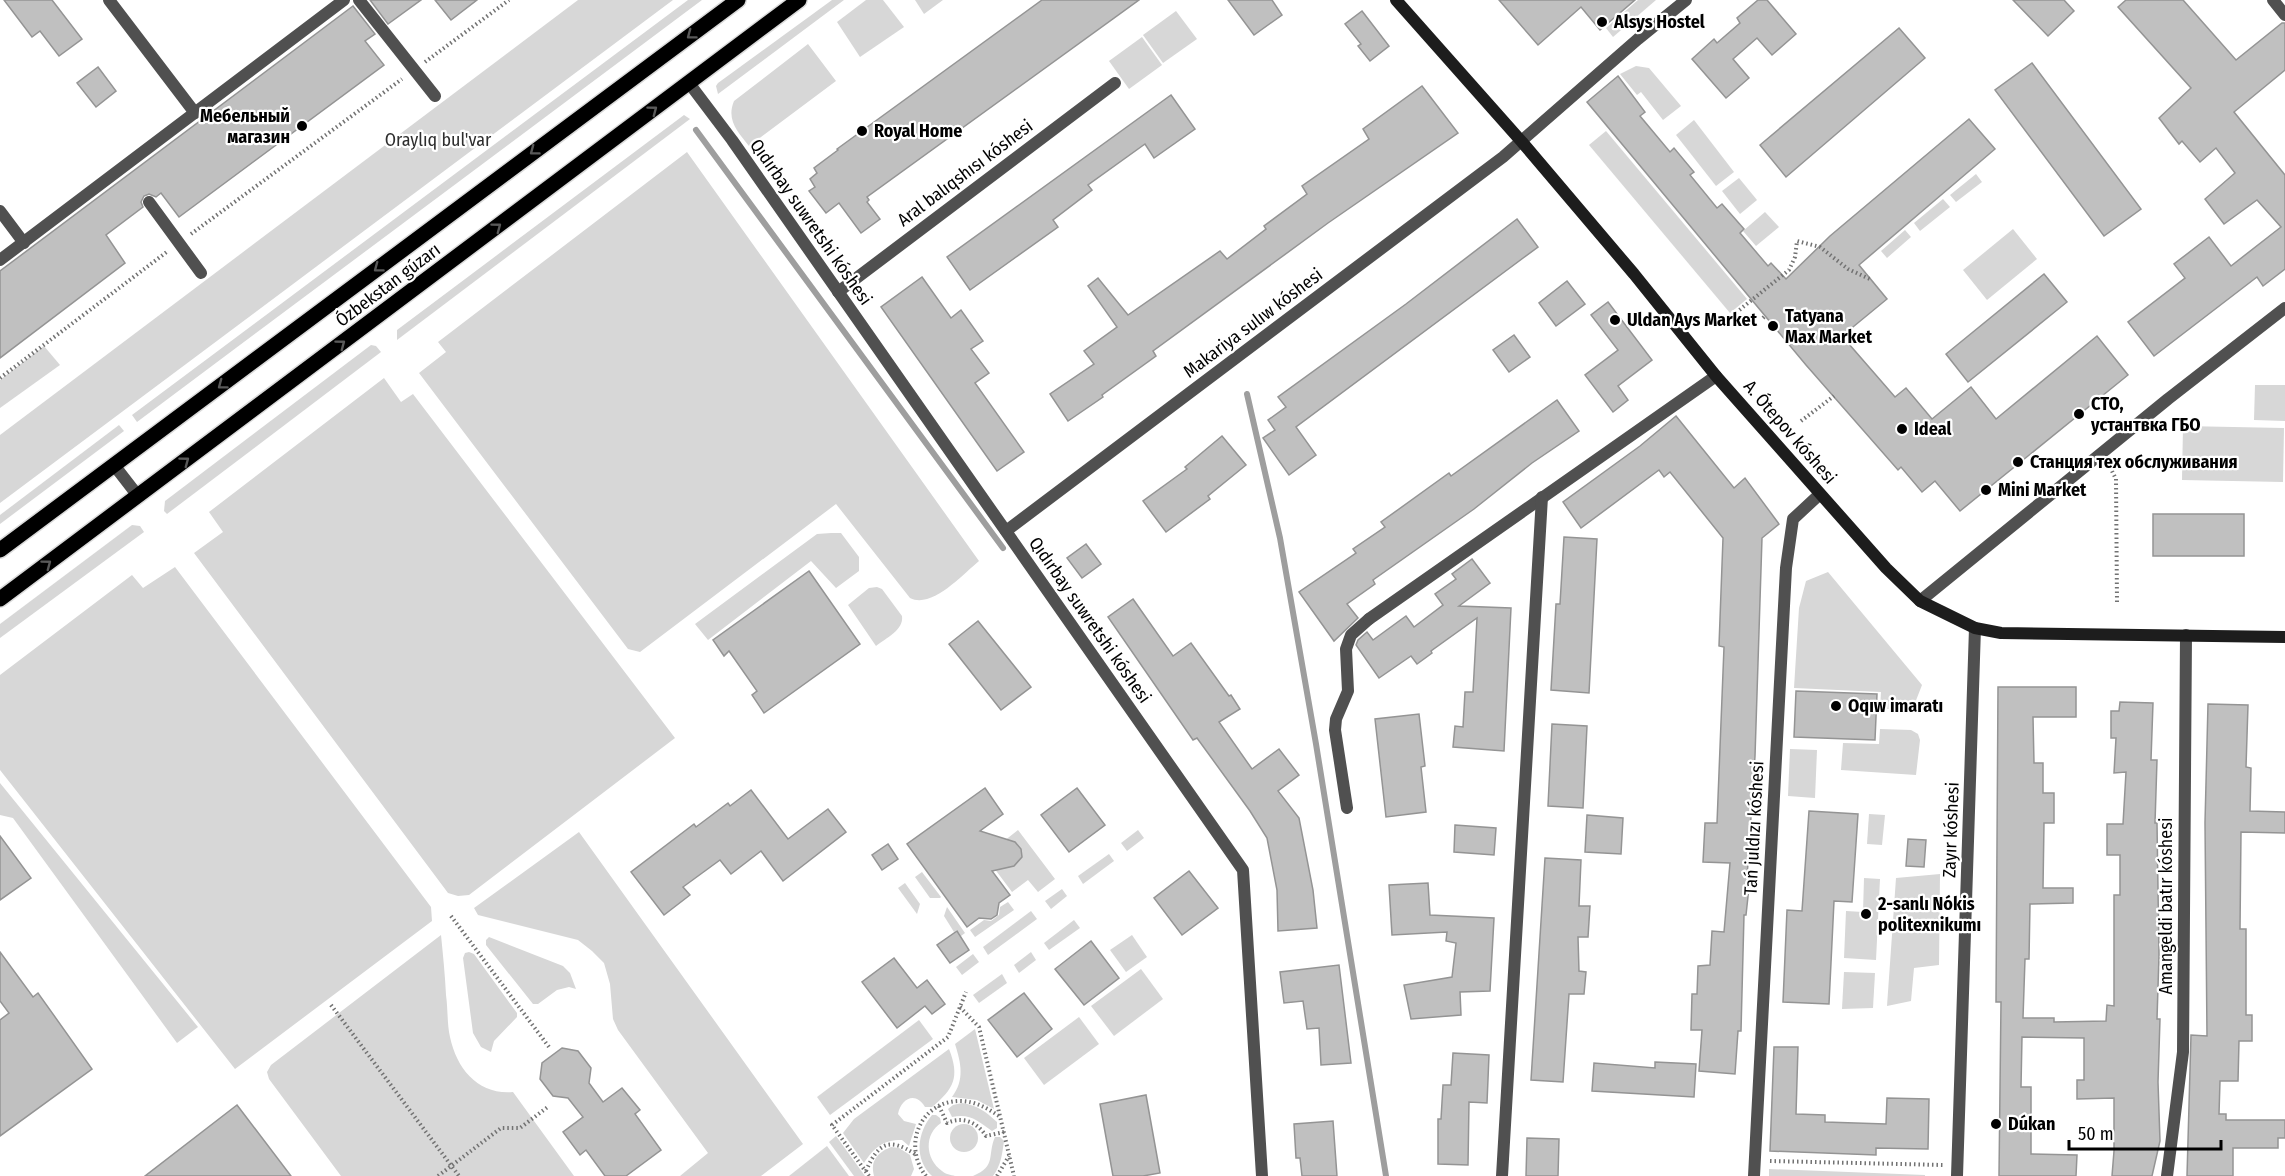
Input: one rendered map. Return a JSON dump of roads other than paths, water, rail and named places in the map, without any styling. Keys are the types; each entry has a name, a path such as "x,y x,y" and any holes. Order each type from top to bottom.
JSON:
{"main road":[{"name":"Ózbekstan gúzarı","path":"0,550 738,0"},
{"name":"Ózbekstan gúzarı","path":"0,599 799,0"},
{"name":"A. Ótepov kóshesi","path":"1396,0 1522,142 1634,274 1716,376 1886,568 1920,601 1975,628 2001,633 2285,637"}],"street":[{"path":"109,0 195,113"},
{"path":"0,260 126,171 195,113 344,0"},
{"path":"359,0 435,96"},
{"name":"Makariya sulıw kóshesi","path":"1006,531 1522,142 1638,39 1686,0"},
{"path":"2272,0 2285,15"},
{"name":"Qıdırbay suwretshi kóshesi","path":"689,83 732,140 1243,870 1262,1176"},
{"name":"Aral balıqshısı kóshesi","path":"837,292 1115,83"},
{"path":"149,202 201,273"},
{"path":"0,211 24,243"},
{"path":"1920,601 2168,399 2285,308"},
{"path":"1347,808 1335,730 1336,719 1348,691 1346,649 1351,635 1369,619 1716,376"},
{"path":"114,465 138,496"},
{"name":"Tań juldızı kóshesi","path":"1754,1176 1786,568 1793,519 1820,494"},
{"path":"1502,1176 1542,497"},
{"name":"Zayır kóshesi","path":"1958,1171 1975,628"},
{"name":"Amangeldi batır kóshesi","path":"2167,1176 2183,1052 2186,635"}],"waterway":[{"path":"696,130 1003,548"},
{"path":"1247,394 1280,538 1386,1176"}],"place":[{"name":"Alsys Hostel","path":"1602,22"},
{"name":"Мебельный магазин","path":"302,126"},
{"name":"Royal Home","path":"862,131"},
{"name":"Uldan Ays Market","path":"1615,320"},
{"name":"Tatyana Max Market","path":"1773,326"},
{"name":"СТО, устантвка ГБО","path":"2079,414"},
{"name":"Ideal","path":"1902,429"},
{"name":"Станция тех обслуживания","path":"2018,462"},
{"name":"Mini Market","path":"1986,490"},
{"name":"Oqıw imaratı","path":"1836,706"},
{"name":"2-sanlı Nókis politexnikumı","path":"1866,914"},
{"name":"Dúkan","path":"1996,1124"}],"park label":[{"name":"Oraylıq bul'var","path":"438,140"}]}
